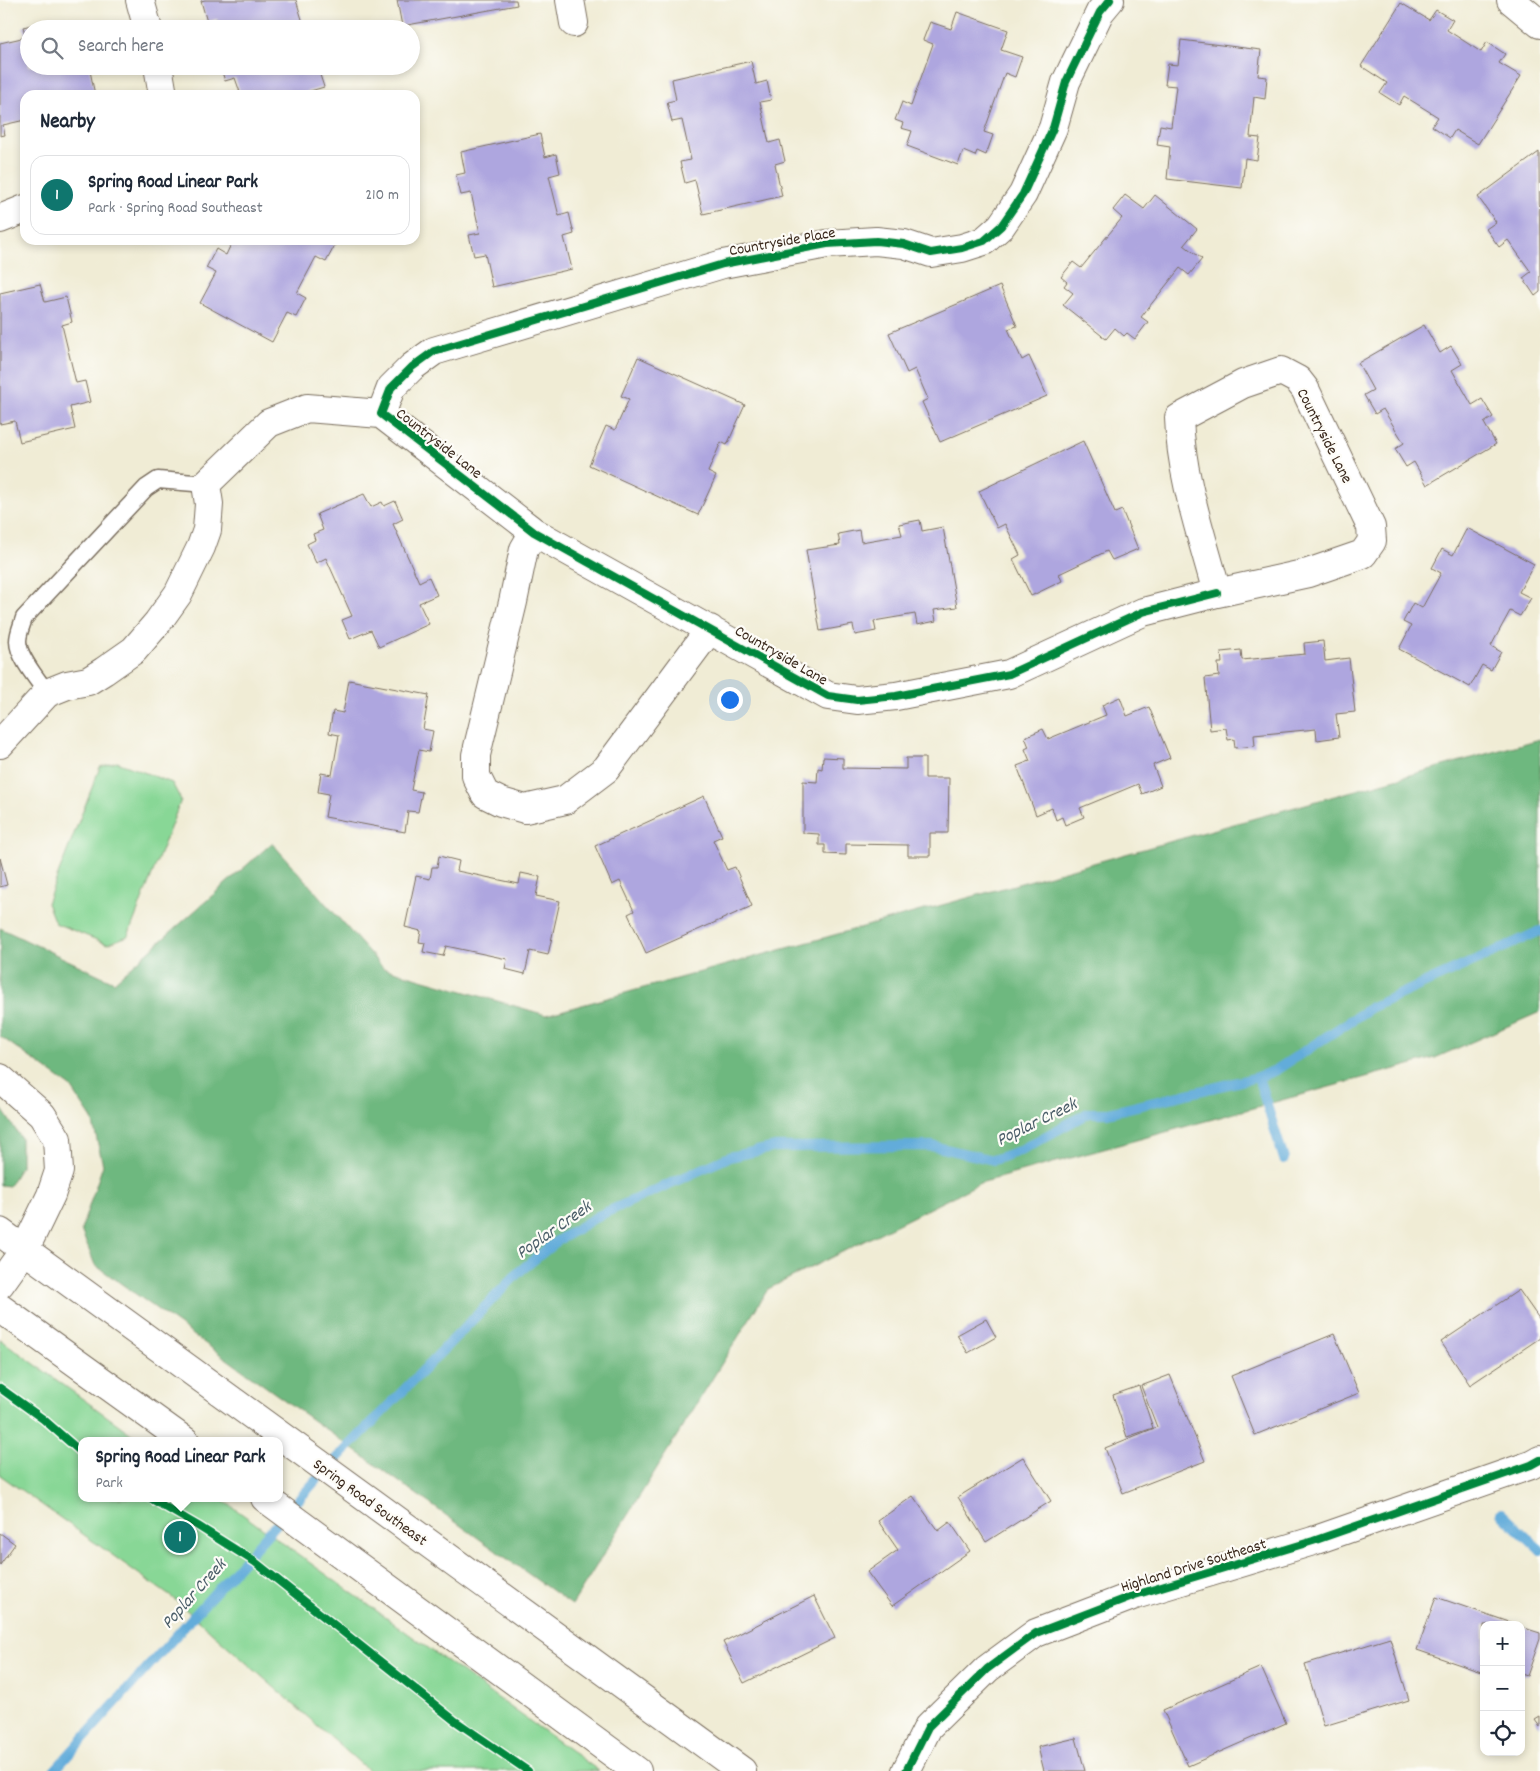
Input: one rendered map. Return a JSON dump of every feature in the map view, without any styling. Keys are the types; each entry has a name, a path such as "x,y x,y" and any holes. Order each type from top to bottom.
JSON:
{"street":[{"path":"140,0 146,20"},
{"name":"Countryside Place","path":"381,414 391,388 412,367 434,351 723,264 827,244 876,241 904,244 931,253 962,248 984,240 1001,226 1023,194 1053,128 1066,82 1100,12 1110,0"},
{"path":"1511,0 1540,24"},
{"path":"160,75 163,90"},
{"path":"0,219 20,211"},
{"name":"Countryside Lane","path":"381,414 534,532 828,696 857,700 896,696 1009,674 1143,612 1308,573 1363,554 1372,541 1371,527 1305,389 1298,380 1281,371 1243,384 1179,418 1180,442 1189,490 1217,593"},
{"path":"0,744 47,693 67,685 88,681 104,671 134,650 158,622 178,594 207,530 209,504 206,484 269,423 307,408 381,414"},
{"name":"Countryside Lane","path":"534,532 524,549 476,755 476,776 485,794 501,802 525,809 565,800 606,769 710,629"},
{"path":"0,1078 42,1115 58,1140 59,1171 51,1196 25,1249 0,1284"},
{"name":"Spring Road Southeast","path":"0,1232 742,1771"},
{"path":"0,1308 179,1437"},
{"name":"Highland Drive Southeast","path":"906,1771 928,1727 987,1669 1036,1633 1135,1595 1313,1541 1531,1466 1540,1460"},
{"path":"270,1502 637,1771"}],"lane":[{"path":"47,693 22,657 18,642 24,618 146,488 158,480 206,484"}],"green space":[{"path":"1540,739 1540,1012 1435,1058 980,1183 768,1289 572,1605 95,1265 81,1230 103,1165 92,1119 71,1087 0,1036 0,928 114,982 272,843 383,968 546,1015"},
{"path":"117,762 172,783 181,800 128,936 107,944 55,923 47,903 100,767"},
{"path":"0,1106 21,1138 21,1166 9,1186 0,1185"},
{"path":"0,1339 135,1437 78,1437 78,1502 226,1502 599,1771 369,1771 174,1599 0,1475"}],"building":[{"path":"296,0 302,20 206,20 201,1"},
{"path":"397,0 516,0 517,5 420,23 420,20 401,20"},
{"path":"1401,3 1429,20 1436,10 1453,20 1447,30 1481,52 1487,42 1505,54 1499,63 1521,76 1478,144 1455,130 1450,138 1432,126 1438,117 1404,96 1399,105 1380,93 1387,83 1361,66"},
{"path":"957,12 1008,30 1001,50 1022,57 1015,77 1005,73 984,132 993,135 986,155 977,151 975,156 963,151 958,165 907,146 912,131 901,128 903,123 895,120 902,102 911,106 933,44 923,40 930,22 951,29"},
{"path":"20,38 20,75 91,75 94,90 20,90 20,121 3,125 5,135 0,136 0,43"},
{"path":"1181,40 1261,50 1258,76 1267,77 1265,99 1254,97 1250,137 1260,138 1257,160 1245,158 1242,188 1167,179 1170,147 1157,145 1160,125 1171,127 1176,86 1165,85 1168,64 1178,65"},
{"path":"751,61 756,84 767,81 771,100 760,102 769,143 780,140 785,161 775,164 782,196 703,214 695,180 685,183 680,162 691,160 682,120 672,122 667,102 676,100 672,79"},
{"path":"223,75 320,75 324,87 314,90 239,90 235,78 225,81"},
{"path":"540,134 545,157 556,154 560,173 549,176 559,216 569,213 574,234 564,237 572,269 492,287 485,254 474,256 469,235 480,233 471,193 461,195 456,175 465,173 461,152"},
{"path":"1539,152 1540,292 1535,296 1523,278 1531,272 1508,240 1499,247 1486,229 1496,222 1478,197"},
{"path":"1125,195 1144,209 1155,195 1197,229 1184,245 1202,259 1189,275 1180,268 1141,317 1148,322 1135,339 1127,333 1124,336 1115,328 1106,339 1063,305 1073,293 1064,286 1067,282 1061,277 1073,262 1081,268 1122,218 1113,210"},
{"path":"231,245 335,245 326,262 316,257 297,293 306,298 296,317 287,313 272,342 200,303 216,273 206,268 216,249 226,255"},
{"path":"40,284 45,302 66,297 72,322 62,325 76,383 85,381 90,402 70,407 75,429 20,442 15,421 0,424 0,293"},
{"path":"1000,286 1017,326 1008,329 1022,360 1029,356 1047,396 940,442 922,402 928,399 915,369 907,373 889,333"},
{"path":"1424,325 1440,353 1451,346 1462,364 1452,370 1472,405 1482,399 1493,417 1484,423 1496,444 1427,485 1414,462 1406,467 1395,449 1404,443 1383,409 1375,414 1364,395 1373,390 1358,363"},
{"path":"638,357 745,405 727,445 721,442 708,472 716,476 698,515 589,465 606,426 615,430 629,399 621,396"},
{"path":"1083,441 1115,513 1122,510 1138,549 1112,560 1107,551 1059,574 1062,581 1031,596 1013,559 1020,555 1005,524 997,528 979,491"},
{"path":"364,494 371,507 382,502 384,506 395,501 403,519 393,524 419,582 429,577 437,595 419,603 429,624 379,647 371,630 350,639 342,620 352,616 326,558 316,563 307,544 315,540 313,534 323,530 317,514"},
{"path":"920,520 922,531 943,527 957,607 934,610 936,621 917,625 915,614 874,621 876,631 855,635 853,625 820,631 806,550 840,545 838,534 859,530 861,542 902,535 899,524"},
{"path":"1467,528 1534,564 1519,592 1531,598 1520,616 1510,611 1491,646 1501,652 1491,670 1482,665 1470,687 1399,649 1411,626 1403,622 1413,603 1422,608 1441,573 1432,568 1442,549 1453,555"},
{"path":"1323,641 1325,661 1349,658 1355,712 1336,714 1339,737 1317,740 1316,729 1254,735 1255,746 1235,748 1234,739 1228,740 1226,728 1210,730 1205,678 1219,676 1218,663 1222,663 1221,652 1241,650 1242,660 1305,654 1304,643"},
{"path":"349,680 429,695 423,729 433,731 429,752 419,750 411,790 422,792 418,812 408,811 405,832 325,817 329,794 318,792 321,773 332,775 339,735 329,733 333,711 343,713"},
{"path":"1120,697 1127,716 1149,707 1170,758 1153,765 1161,786 1142,794 1138,784 1080,808 1084,817 1065,825 1062,817 1056,820 1052,808 1036,815 1017,766 1030,761 1025,749 1029,747 1025,737 1043,729 1048,739 1106,715 1102,705"},
{"path":"823,757 843,758 843,768 906,769 906,758 925,758 925,778 949,778 948,833 930,833 930,856 908,856 908,845 846,844 846,855 825,854 825,845 819,845 819,834 803,833 803,781 817,782 818,768 822,769"},
{"path":"704,796 722,836 713,840 727,870 735,867 752,906 646,953 628,914 634,911 620,881 612,885 595,846"},
{"path":"439,856 459,861 457,871 519,884 521,873 540,877 536,896 560,901 548,955 530,951 525,974 505,969 507,959 446,946 443,956 423,952 425,943 419,942 421,931 405,927 416,876 430,879 432,867 437,867"},
{"path":"0,858 7,885 0,887"},
{"path":"1519,1290 1540,1320 1540,1338 1470,1385 1441,1342"},
{"path":"986,1319 996,1337 968,1353 957,1335"},
{"path":"1334,1334 1359,1393 1255,1435 1231,1376"},
{"path":"1170,1375 1205,1461 1123,1493 1105,1448 1157,1427 1141,1386"},
{"path":"1139,1386 1153,1428 1127,1437 1113,1395"},
{"path":"1023,1457 1051,1501 986,1542 958,1497"},
{"path":"913,1496 938,1531 950,1522 970,1551 892,1606 867,1572 898,1550 878,1521"},
{"path":"0,1533 15,1544 0,1565"},
{"path":"814,1596 835,1638 744,1683 723,1642"},
{"path":"1436,1597 1506,1621 1480,1621 1480,1672 1417,1650"},
{"path":"1525,1628 1540,1633 1540,1639 1527,1676 1525,1675"},
{"path":"1390,1638 1409,1700 1324,1726 1305,1664"},
{"path":"1261,1667 1286,1723 1188,1766 1163,1710"},
{"path":"1540,1717 1540,1727 1535,1720"},
{"path":"1076,1738 1085,1771 1044,1771 1038,1747"}],"waterway":[{"name":"Poplar Creek","path":"54,1771 319,1477 520,1271 557,1241 598,1216 729,1157 776,1147 933,1146 993,1160 1019,1151 1088,1113 1108,1113 1258,1077 1276,1070 1370,1008 1540,931"},
{"path":"1258,1077 1284,1159"},
{"path":"1501,1513 1540,1550"}],"cycle path":[{"path":"1110,0 1100,12 1066,82 1053,128 1023,194 1001,226 984,241 962,248 931,253 904,244 876,241 827,244 723,264 434,351 412,367 391,388 381,414 534,532 828,696 857,700 896,696 1009,674 1143,612 1217,593"},
{"path":"0,1388 43,1419 78,1449"},
{"path":"906,1771 928,1727 987,1669 1036,1633 1135,1595 1313,1541 1531,1465 1540,1460"},
{"path":"157,1502 255,1562 454,1720 528,1771"}],"place":[{"name":"Spring Road Linear Park","path":"180,1537"}]}
